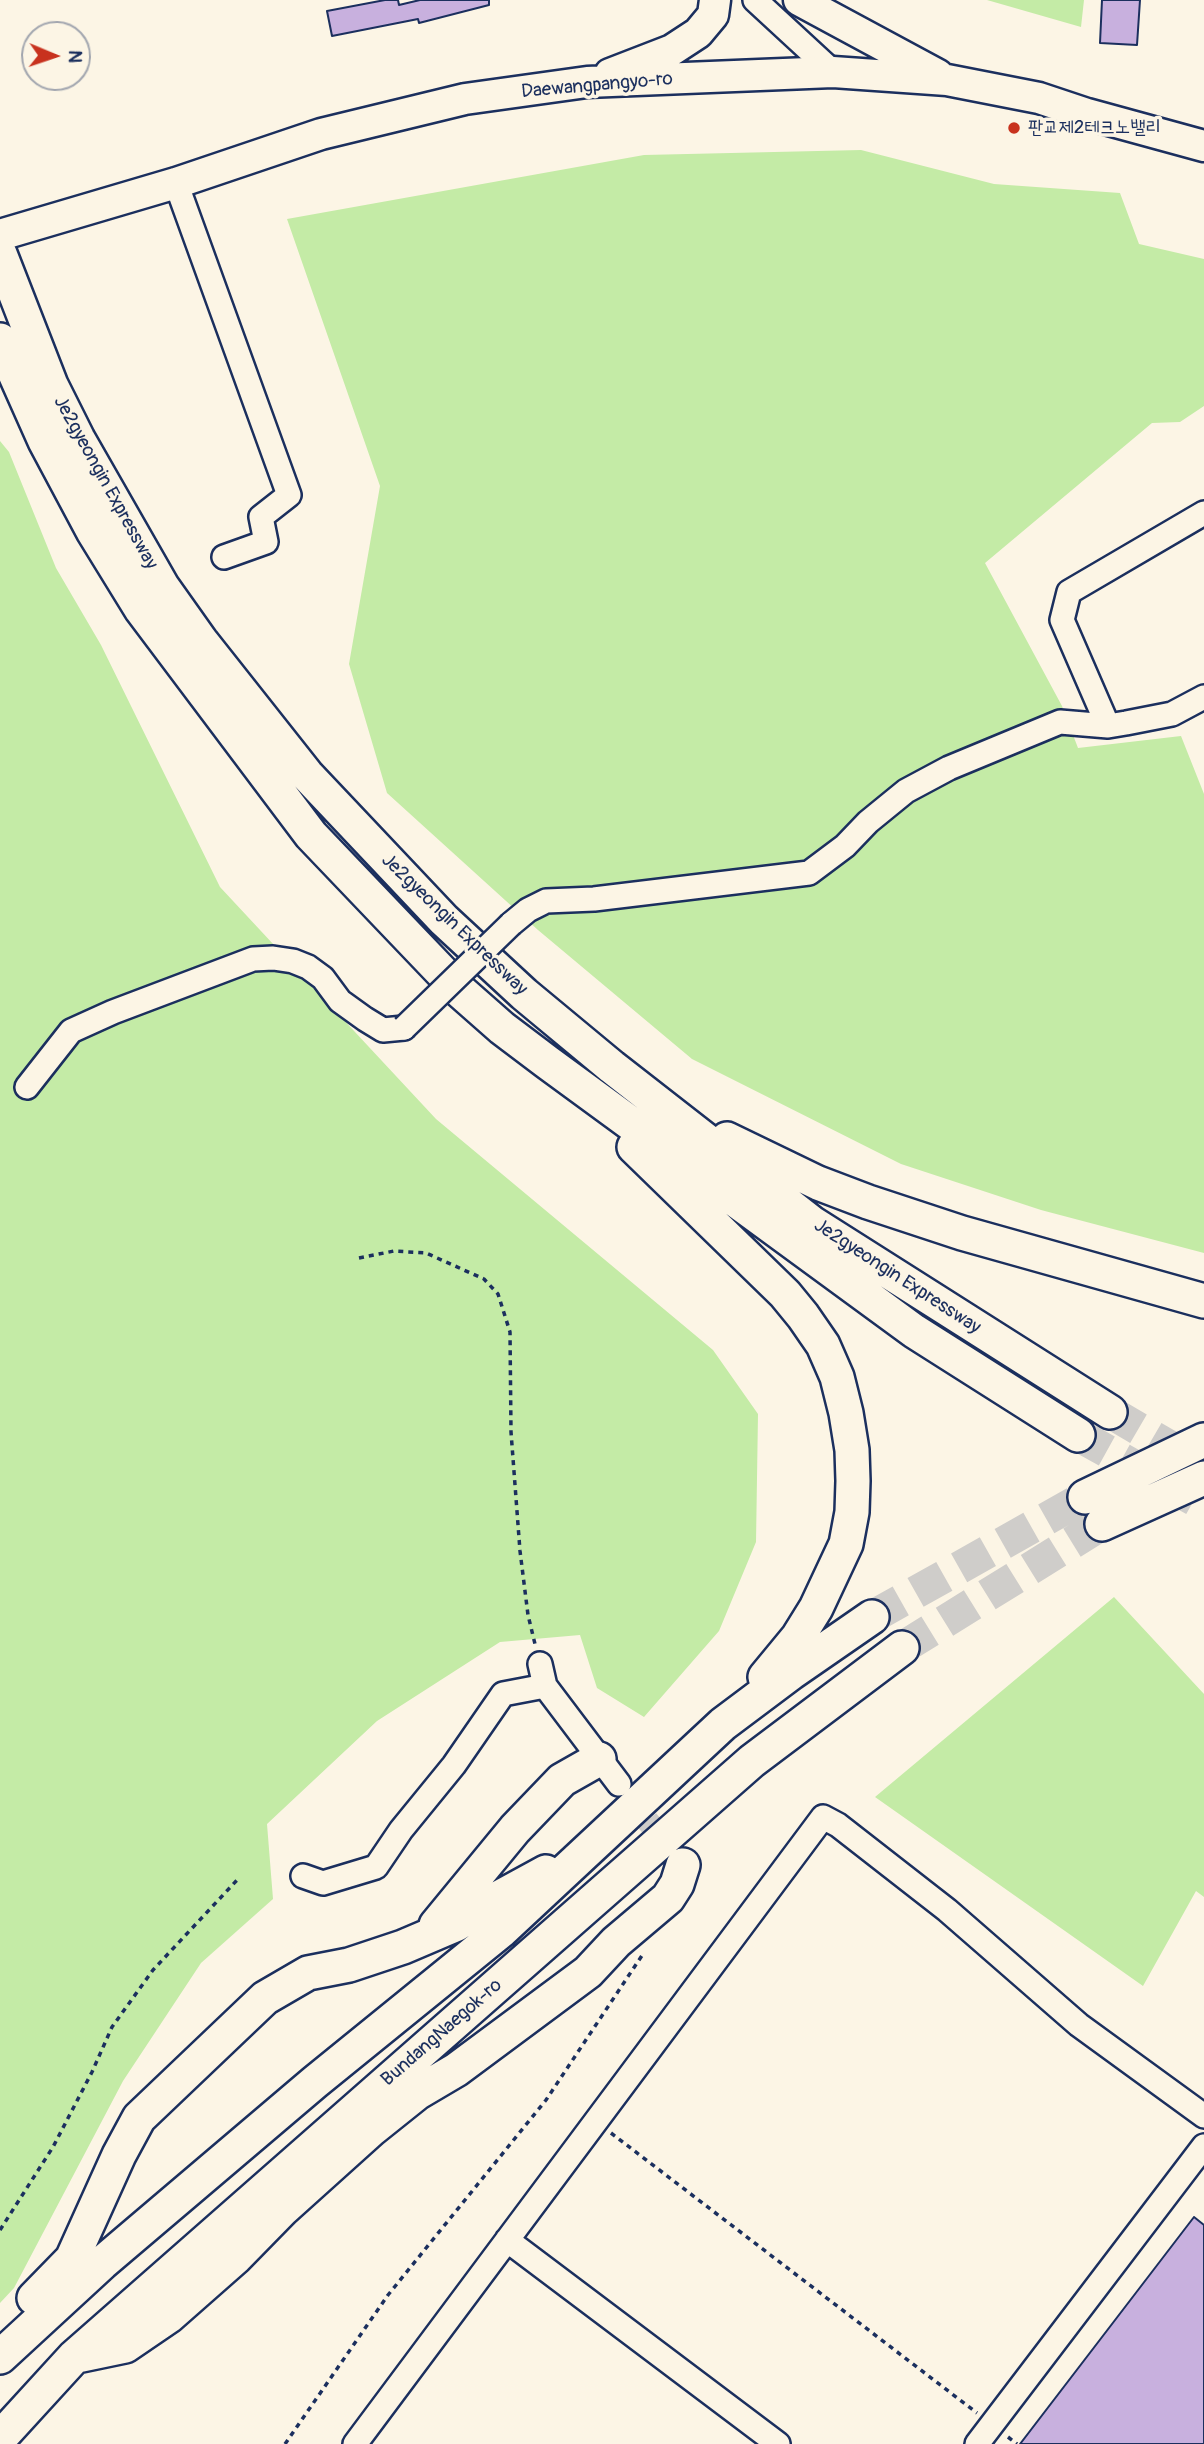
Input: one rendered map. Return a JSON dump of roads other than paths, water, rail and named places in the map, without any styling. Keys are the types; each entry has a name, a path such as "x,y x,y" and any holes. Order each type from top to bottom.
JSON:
{"highway":[{"name":"Je2gyeongin Expressway","path":"0,254 51,385 78,439 162,586 201,641 307,775 444,920 524,994 612,1067 812,1223 1110,1412"},
{"name":"Je2gyeongin Expressway","path":"0,340 46,441 93,531 141,609 311,835 460,991 502,1028 547,1062 914,1331 1077,1435"},
{"path":"547,1062 785,1294 823,1345 837,1377 852,1450 852,1512 846,1544 816,1608 797,1637 771,1671 723,1724"},
{"path":"612,1067 721,1136 797,1173 868,1202 962,1233 1204,1301"},
{"path":"1204,1440 1093,1510 1204,1478"},
{"name":"BundangNaegok-ro","path":"4,2354 102,2263 501,1931 723,1724 791,1672 872,1617"},
{"name":"BundangNaegok-ro","path":"0,2438 74,2357 752,1761 902,1648"},
{"path":"426,1938 515,1829 562,1780 609,1771"},
{"path":"4,2354 19,2315 72,2259 119,2155 139,2118 265,1998 308,1973 349,1965 457,1924 491,1902 589,1850"},
{"path":"74,2357 125,2346 169,2316 372,2129 587,1972 616,1942 668,1898 677,1884 683,1865"}],"main road":[{"path":"587,82 672,50 698,33 713,15 715,0"},
{"path":"799,0 947,80"},
{"name":"Daewangpangyo-ro","path":"0,235 176,183 321,134 465,99 587,82 834,72 947,80 1039,98 1204,146"}],"street":[{"path":"755,0 834,72"},
{"path":"176,183 289,495 261,517 265,542 224,557"},
{"path":"1108,726 1062,620 1069,592 1204,513"},
{"path":"27,1087 71,1031 113,1012 253,960 274,958 309,967 323,978 340,1001 365,1019 383,1030 404,1028 511,924 528,910 546,901 594,899 809,873 845,846 906,792 949,768 1060,722 1108,726 1172,714 1204,697"},
{"path":"303,1876 323,1883 376,1867 401,1830 454,1765 503,1694 542,1675 609,1771"},
{"path":"355,2444 823,1817 838,1825 947,1910 1079,2025 1204,2116"},
{"path":"977,2444 1204,2146"},
{"path":"507,2240 778,2444"}],"tunnel":[{"path":"1110,1412 1199,1464"},
{"path":"1078,1435 1204,1505"},
{"path":"872,1617 1085,1497"},
{"path":"902,1648 1102,1524"},
{"path":"626,1794 670,1849"}],"place":[{"name":"판교제2테크노밸리","path":"1014,128"}]}
